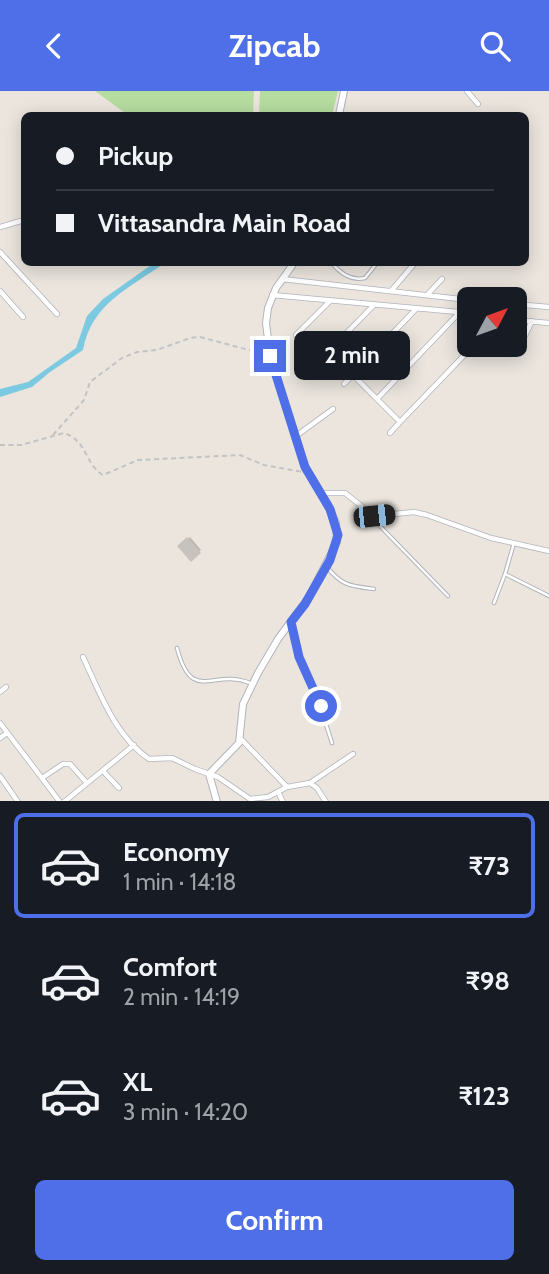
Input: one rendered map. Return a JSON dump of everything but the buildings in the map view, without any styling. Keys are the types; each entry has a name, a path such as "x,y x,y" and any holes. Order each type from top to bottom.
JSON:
{"street":[{"path":"340,112 344,91"},
{"path":"467,91 478,104"},
{"path":"0,226 21,222"},
{"path":"0,251 57,314"},
{"path":"209,773 233,750 240,739 243,704 262,664 305,604 335,549 338,535 333,516 307,472 270,356 266,323 272,295 292,266"},
{"path":"391,291 412,266"},
{"path":"282,279 457,299"},
{"path":"427,295 442,279"},
{"path":"0,291 23,317"},
{"path":"272,295 457,313"},
{"path":"296,335 331,300"},
{"path":"320,360 374,305"},
{"path":"527,305 549,307"},
{"path":"344,384 416,309"},
{"path":"377,398 457,315"},
{"path":"527,321 549,323"},
{"path":"527,331 532,321"},
{"path":"390,433 462,357"},
{"path":"353,375 400,422"},
{"path":"295,437 333,409"},
{"path":"320,493 345,493 374,516 421,514 491,538 549,551"},
{"path":"83,657 122,733 149,759 172,758 209,773 250,799 260,800 287,787 310,783 353,754"},
{"path":"0,692 6,687"},
{"path":"0,723 62,801 134,745"},
{"path":"0,738 7,733"},
{"path":"240,739 287,787"},
{"path":"42,778 63,764 70,764 87,783"},
{"path":"103,771 119,788"},
{"path":"209,773 216,801"},
{"path":"0,776 18,801"},
{"path":"310,783 326,801"},
{"path":"278,792 284,801"}],"lane":[{"path":"335,266 339,271 358,279 365,278 375,266"},
{"path":"374,516 378,524 448,596"},
{"path":"494,603 514,543"},
{"path":"326,566 336,579 345,585 374,589"},
{"path":"505,574 549,596"},
{"path":"291,622 299,657 316,693 332,743"},
{"path":"177,648 187,675 193,679 209,682 235,678 253,684"}],"path":[{"path":"52,436 84,400 90,382 122,358 137,352 200,337 270,356"},
{"path":"0,445 20,445 64,433 75,438 97,472 103,475 138,460 240,455 264,465 297,473 307,472"}],"green space":[{"path":"95,91 254,91 253,112 124,112"},
{"path":"260,91 338,91 333,112 259,112"}],"water":[{"path":"150,266 160,266 125,289 103,309 87,334 83,350 32,387 0,397 0,389 28,382 76,348 87,316 103,299"}],"route":[{"path":"270,356 305,467 333,516 338,535 330,560 305,604 291,622 304,671 321,706"}]}
